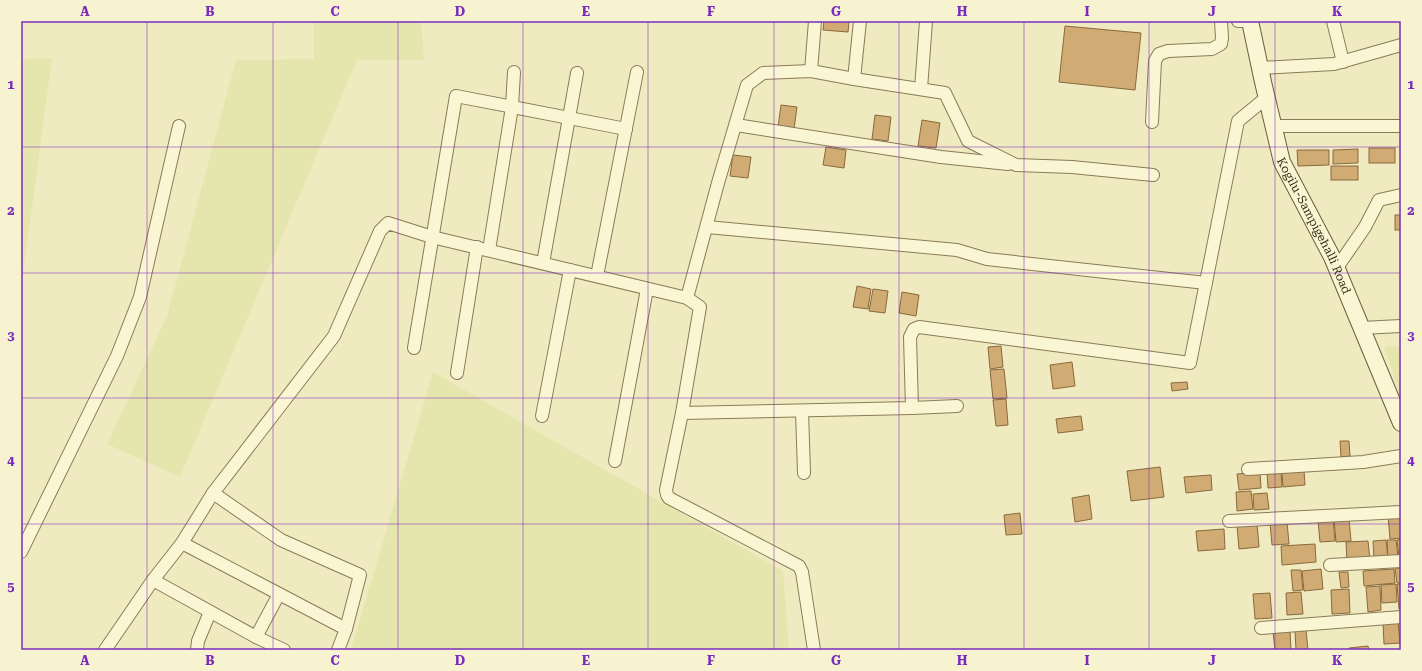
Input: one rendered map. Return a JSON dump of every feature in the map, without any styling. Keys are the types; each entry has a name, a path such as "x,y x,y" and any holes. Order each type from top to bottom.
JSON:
{"street":[{"path":"811,71 815,21"},
{"path":"854,79 860,21"},
{"path":"921,89 926,21"},
{"path":"1152,122 1155,61 1159,54 1168,51 1212,49 1221,44 1221,21"},
{"path":"1238,21 1250,21"},
{"name":"Kogilu-Sampigehalli Road","path":"1250,21 1266,98 1282,162 1336,269 1401,423"},
{"path":"1333,21 1343,62"},
{"path":"1260,68 1334,64 1401,45"},
{"path":"687,298 718,183 747,85 763,73 811,71 945,93 968,141 1016,164"},
{"path":"489,250 512,107 514,72"},
{"path":"597,276 637,72"},
{"path":"543,263 577,73"},
{"path":"414,348 456,96 626,129"},
{"path":"912,408 910,337 914,329 919,327 1190,363 1238,121 1266,98"},
{"path":"736,125 941,157 1153,175"},
{"path":"21,552 117,356 140,297 179,126"},
{"path":"1274,126 1401,126"},
{"path":"1336,269 1365,227 1379,200 1401,195"},
{"path":"105,650 153,580 182,542 213,494 334,336 380,230 388,223 432,237 687,298 700,307 682,413 666,490 667,495 669,498 799,566 802,572 814,650"},
{"path":"707,227 956,250 987,259 1206,283"},
{"path":"457,373 477,247"},
{"path":"542,416 570,270"},
{"path":"615,461 647,289"},
{"path":"1361,328 1401,326"},
{"path":"682,413 957,406"},
{"path":"802,411 804,473"},
{"path":"1248,469 1363,462 1401,456"},
{"path":"213,494 281,540 360,575 346,628 338,650"},
{"path":"1229,521 1401,512"},
{"path":"182,542 346,628"},
{"path":"1330,565 1401,560"},
{"path":"153,580 256,637 284,650"},
{"path":"256,637 279,594"},
{"path":"197,650 198,641 210,612"},
{"path":"1261,628 1401,617"}],"green space":[{"path":"314,21 421,21 424,60 357,60 180,477 107,444 167,316 236,60 314,59"},
{"path":"52,58 21,290 21,59"},
{"path":"1401,346 1401,398 1384,347"},
{"path":"433,372 783,571 789,650 351,650"}],"building":[{"path":"824,21 849,21 848,32 823,30"},
{"path":"1065,26 1141,33 1135,90 1059,82"},
{"path":"781,105 797,107 794,129 778,127"},
{"path":"875,115 891,117 888,141 872,139"},
{"path":"922,120 940,123 936,148 918,146"},
{"path":"826,147 846,150 844,168 823,165"},
{"path":"1369,148 1395,148 1395,163 1369,163"},
{"path":"1358,149 1358,163 1333,164 1333,150"},
{"path":"1297,150 1329,150 1329,165 1298,166"},
{"path":"733,155 751,157 748,178 730,176"},
{"path":"1331,166 1358,166 1358,180 1331,180"},
{"path":"1395,215 1401,215 1401,230 1395,230"},
{"path":"857,286 871,289 868,309 853,307"},
{"path":"873,289 888,291 885,313 869,311"},
{"path":"902,292 919,295 916,316 899,313"},
{"path":"1001,346 1003,367 990,369 988,347"},
{"path":"1072,362 1075,386 1053,389 1050,365"},
{"path":"1004,369 1007,398 993,399 990,370"},
{"path":"1187,382 1188,389 1172,391 1171,383"},
{"path":"1006,399 1008,425 996,426 993,400"},
{"path":"1081,416 1083,430 1058,433 1056,419"},
{"path":"1340,441 1349,441 1350,456 1341,457"},
{"path":"1160,467 1164,497 1131,501 1127,471"},
{"path":"1304,471 1305,485 1283,487 1282,472"},
{"path":"1260,472 1261,488 1239,490 1237,474"},
{"path":"1281,472 1282,487 1268,488 1267,473"},
{"path":"1211,475 1212,490 1186,493 1184,477"},
{"path":"1251,491 1253,509 1237,511 1236,492"},
{"path":"1267,493 1269,509 1254,510 1253,494"},
{"path":"1089,495 1092,519 1075,522 1072,498"},
{"path":"1020,513 1022,534 1006,535 1004,515"},
{"path":"1401,515 1401,538 1390,539 1388,516"},
{"path":"1349,518 1351,541 1336,542 1334,519"},
{"path":"1333,519 1335,541 1320,542 1318,520"},
{"path":"1287,522 1289,544 1272,545 1270,523"},
{"path":"1257,523 1259,547 1239,549 1237,525"},
{"path":"1224,529 1225,549 1198,551 1196,531"},
{"path":"1401,539 1401,557 1399,557 1397,540"},
{"path":"1386,540 1388,558 1374,559 1373,541"},
{"path":"1387,540 1396,540 1398,557 1388,558"},
{"path":"1368,541 1370,560 1347,562 1346,542"},
{"path":"1315,544 1316,562 1282,565 1281,546"},
{"path":"1395,568 1401,568 1401,583 1397,583"},
{"path":"1321,569 1323,589 1304,591 1302,571"},
{"path":"1394,569 1395,583 1364,586 1363,571"},
{"path":"1291,570 1301,570 1303,590 1293,591"},
{"path":"1339,572 1348,572 1349,587 1341,588"},
{"path":"1396,584 1397,602 1382,603 1381,585"},
{"path":"1397,584 1401,584 1401,608 1399,609"},
{"path":"1380,586 1381,610 1368,612 1366,587"},
{"path":"1349,589 1350,613 1332,614 1331,590"},
{"path":"1301,592 1303,614 1287,615 1286,593"},
{"path":"1270,593 1272,618 1255,619 1253,594"},
{"path":"1398,621 1400,643 1384,644 1383,622"},
{"path":"1306,630 1308,650 1296,650 1295,631"},
{"path":"1290,631 1291,650 1275,650 1273,632"},
{"path":"1368,646 1369,650 1349,650 1349,648"}]}
